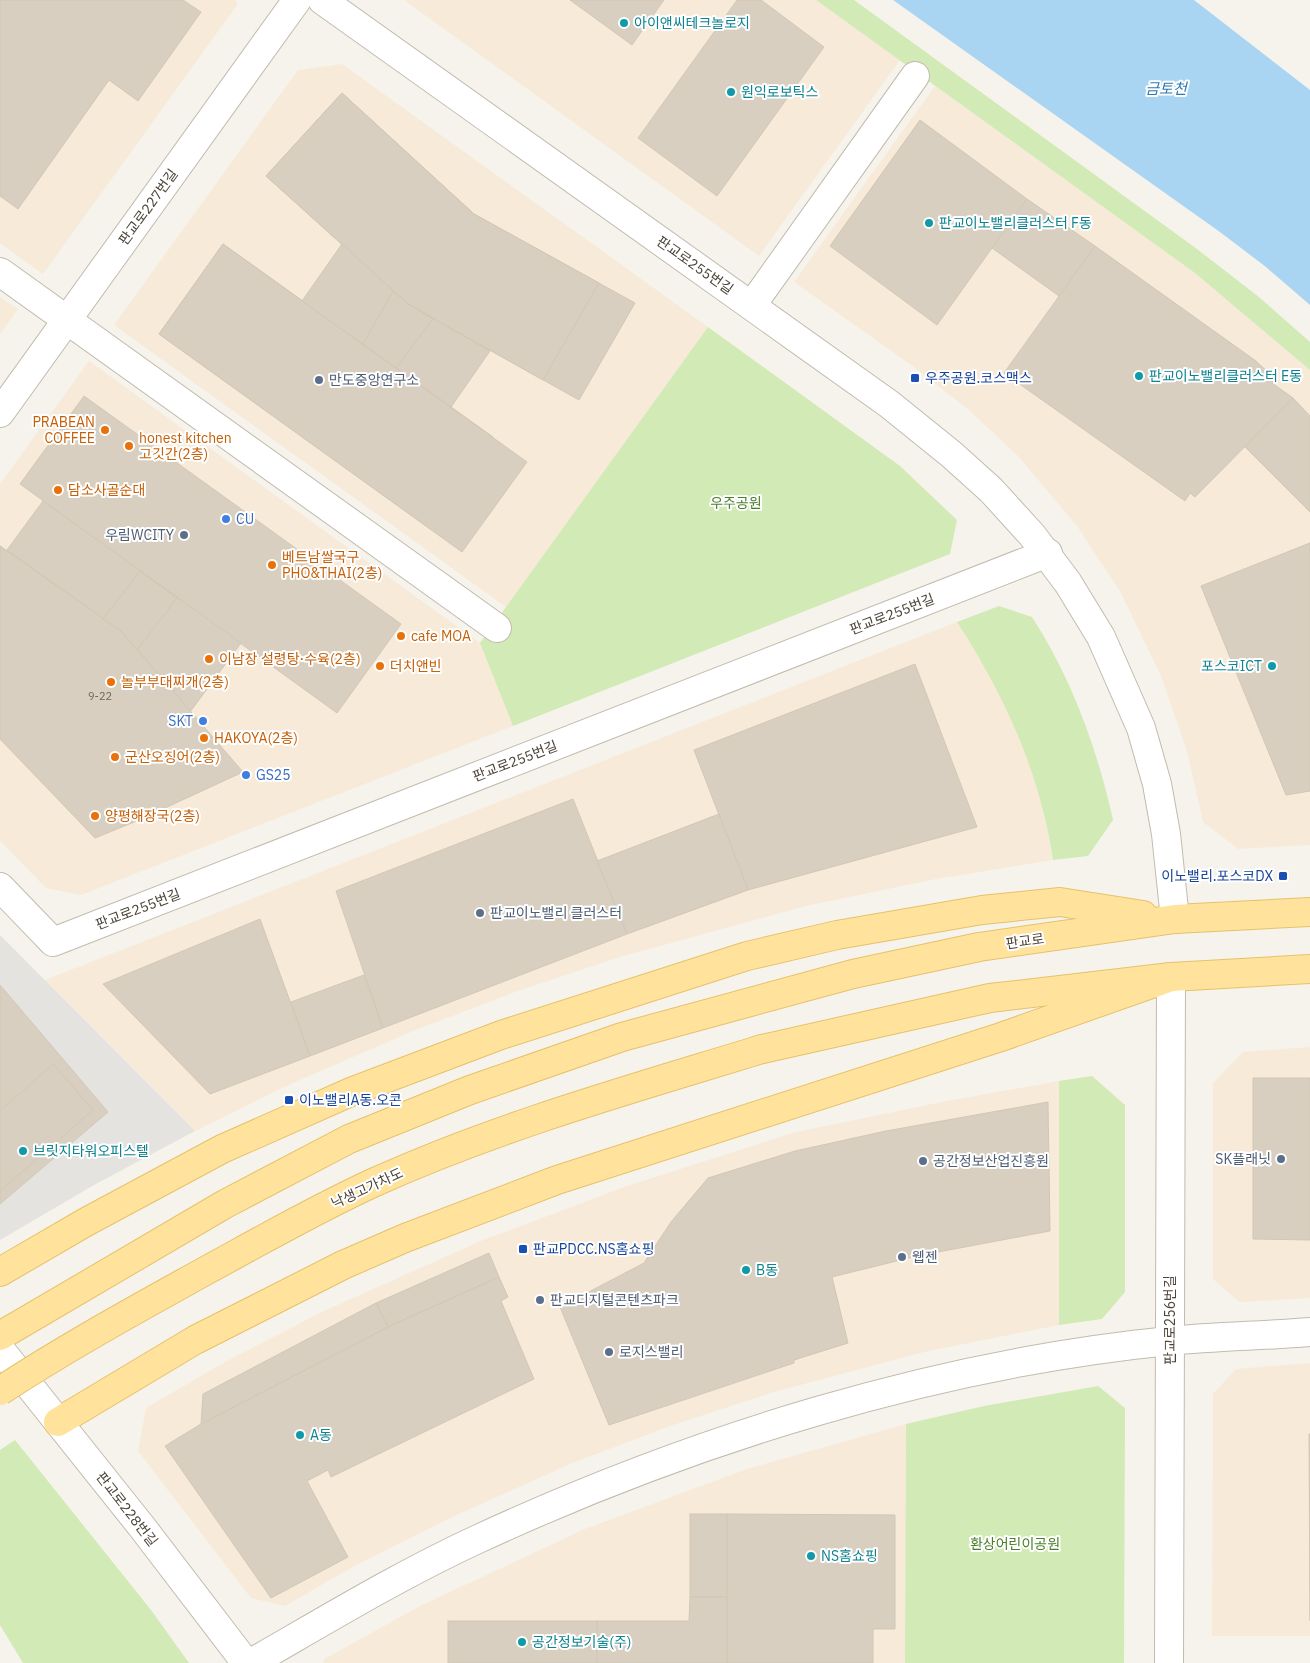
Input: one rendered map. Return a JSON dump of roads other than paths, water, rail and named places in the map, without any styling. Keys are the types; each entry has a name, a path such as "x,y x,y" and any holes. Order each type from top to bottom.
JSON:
{"main road":[{"path":"0,1272 86,1222 222,1149 353,1091 501,1035 747,956 837,935 982,910 1060,902 1174,919"},
{"name":"판교로","path":"2,1347 225,1204 349,1139 470,1090 622,1037 853,974 979,947 1174,919 1310,912"},
{"path":"58,1422 195,1340 343,1266 405,1238 557,1180 1001,1037 1171,977 1310,969"},
{"name":"낙생고가차도","path":"0,1391 68,1347 254,1244 375,1182 485,1138 762,1049 990,998 1171,977"}],"street":[{"name":"판교로227번길","path":"0,413 297,0"},
{"name":"판교로255번길","path":"322,0 889,404 951,454 991,490 1048,553 1101,636 1141,728 1159,792 1166,834 1174,919"},
{"path":"752,305 916,76"},
{"path":"0,272 497,628"},
{"name":"판교로255번길","path":"0,887 53,942 1048,553"},
{"name":"판교로256번길","path":"1170,1663 1171,977"},
{"path":"251,1663 371,1593 478,1539 597,1488 774,1424 965,1374 1054,1358 1170,1341 1310,1332"},
{"name":"판교로228번길","path":"2,1347 58,1422 246,1663"}],"water":[{"name":"금토천","path":"893,0 1194,0 1310,90 1310,305 1266,267 1220,232"}],"place":[{"name":"아이앤씨테크놀로지","path":"624,23"},
{"name":"원익로보틱스","path":"731,92"},
{"name":"판교이노밸리클러스터 F동","path":"929,223"},
{"name":"판교이노밸리클러스터 E동","path":"1139,376"},
{"name":"우주공원.코스맥스","path":"915,378"},
{"name":"만도중앙연구소","path":"319,380"},
{"name":"PRABEAN COFFEE","path":"105,430"},
{"name":"honest kitchen 고깃간(2층)","path":"129,446"},
{"name":"담소사골순대","path":"58,490"},
{"name":"CU","path":"226,519"},
{"name":"우림WCITY","path":"184,535"},
{"name":"베트남쌀국구 PHO&THAI(2층)","path":"272,565"},
{"name":"cafe MOA","path":"401,636"},
{"name":"이남장 설령탕·수육(2층)","path":"209,659"},
{"name":"더치앤빈","path":"380,666"},
{"name":"포스코ICT","path":"1272,666"},
{"name":"놀부부대찌개(2층)","path":"111,682"},
{"name":"SKT","path":"203,721"},
{"name":"HAKOYA(2층)","path":"204,738"},
{"name":"군산오징어(2층)","path":"115,757"},
{"name":"GS25","path":"246,775"},
{"name":"양평해장국(2층)","path":"95,816"},
{"name":"이노밸리.포스코DX","path":"1283,876"},
{"name":"판교이노밸리 클러스터","path":"480,913"},
{"name":"이노밸리A동.오콘","path":"289,1100"},
{"name":"브릿지타워오피스텔","path":"23,1151"},
{"name":"SK플래닛","path":"1281,1159"},
{"name":"공간정보산업진흥원","path":"923,1161"},
{"name":"판교PDCC.NS홈쇼핑","path":"523,1249"},
{"name":"웹젠","path":"902,1257"},
{"name":"B동","path":"746,1270"},
{"name":"판교디지털콘텐츠파크","path":"540,1300"},
{"name":"로지스밸리","path":"609,1352"},
{"name":"A동","path":"300,1435"},
{"name":"NS홈쇼핑","path":"811,1556"},
{"name":"공간정보기술(주)","path":"522,1642"}],"park label":[{"name":"우주공원","path":"736,503"},
{"name":"환상어린이공원","path":"1015,1544"}]}
